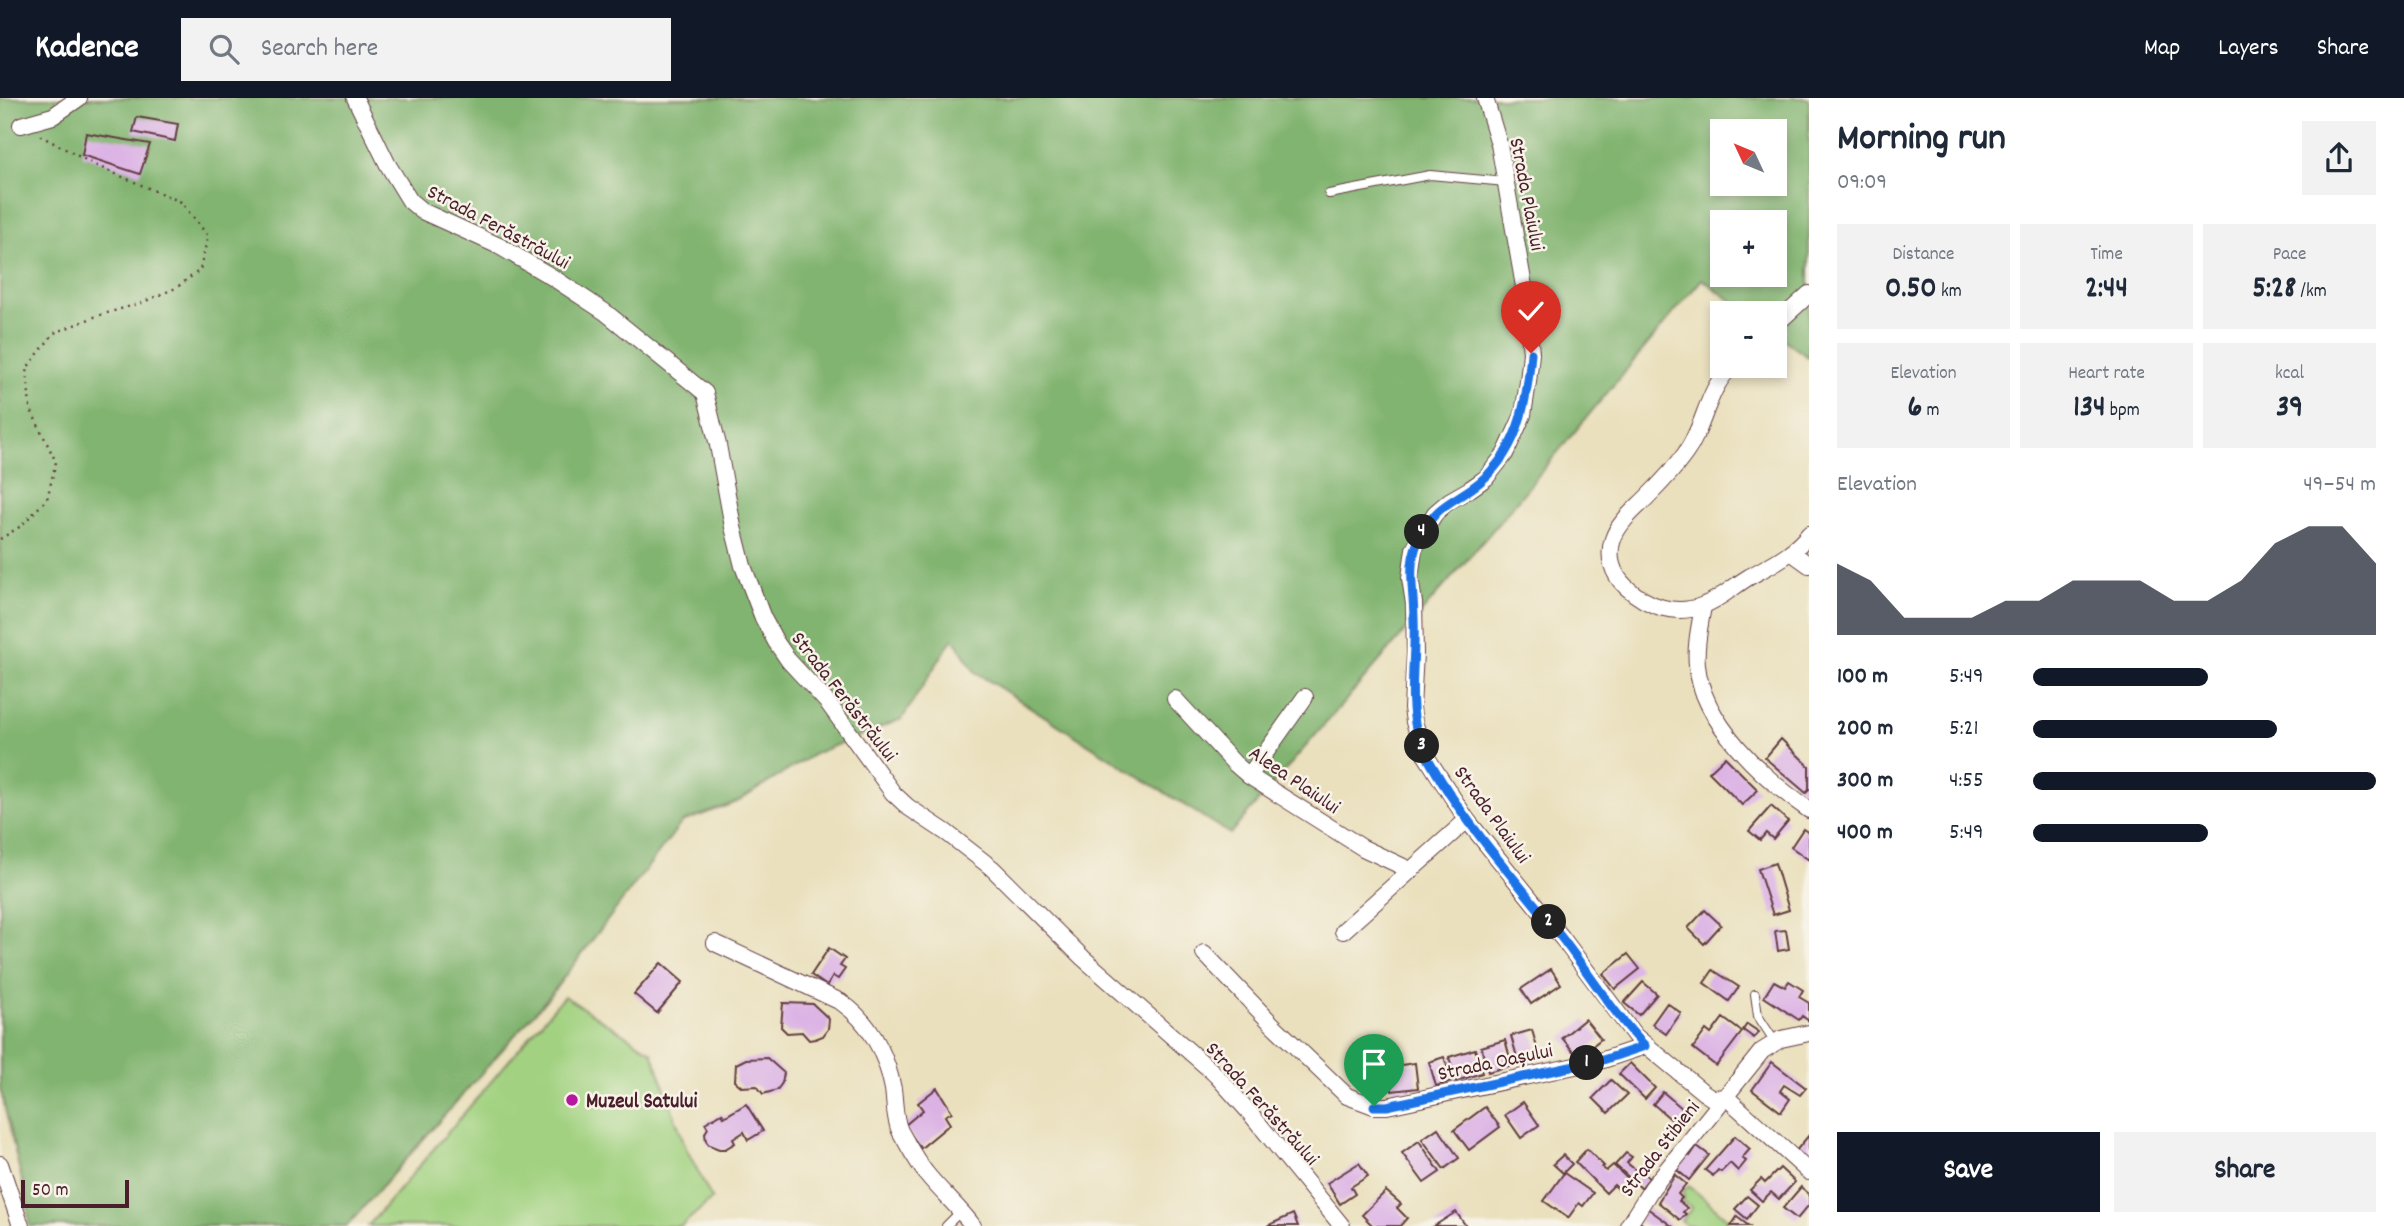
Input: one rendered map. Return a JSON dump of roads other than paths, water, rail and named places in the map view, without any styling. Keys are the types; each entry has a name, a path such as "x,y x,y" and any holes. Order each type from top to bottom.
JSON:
{"street":[{"path":"21,125 53,116 79,98"},
{"name":"Strada Ferăstrăului","path":"355,98 388,165 410,201 422,211 499,246 552,277 605,312 705,393 743,566 763,618 789,661 828,703 892,793 992,868 1083,958 1215,1074 1342,1226"},
{"name":"Strada Plaiului","path":"1485,98 1499,144 1506,182 1525,292 1531,353 1523,415 1511,443 1486,478 1449,501 1429,521 1415,550 1410,578 1414,603 1414,722 1426,756 1467,820 1645,1046 1712,1098 1726,1097"},
{"path":"1787,314 1809,294"},
{"path":"1722,378 1715,387 1696,436 1686,453 1626,518 1613,536 1609,554 1621,582 1649,605 1662,609 1703,606 1791,552 1809,534"},
{"path":"1791,552 1809,565"},
{"path":"1703,606 1697,664 1701,687 1710,706 1745,755 1772,783 1809,810"},
{"path":"1249,776 1305,697"},
{"name":"Aleea Plaiului","path":"1175,699 1249,776 1363,848 1410,870"},
{"path":"1343,931 1467,820"},
{"path":"715,943 841,1002 867,1025 879,1044 893,1089 898,1127 924,1172 973,1226"},
{"name":"Strada Oașului","path":"1204,953 1272,1024 1347,1096 1374,1106 1387,1106 1603,1060 1645,1046"},
{"path":"1775,1042 1809,1033"},
{"name":"Strada Stibieni","path":"1628,1226 1653,1188 1762,1051 1775,1042"},
{"path":"1726,1097 1809,1172"},
{"path":"0,1164 21,1226"}],"lane":[{"path":"1329,194 1430,175 1506,182"},
{"path":"1755,994 1758,1016 1775,1042"},
{"path":"946,1226 961,1211"}],"place":[{"name":"Muzeul Satului","path":"572,1100"}]}
